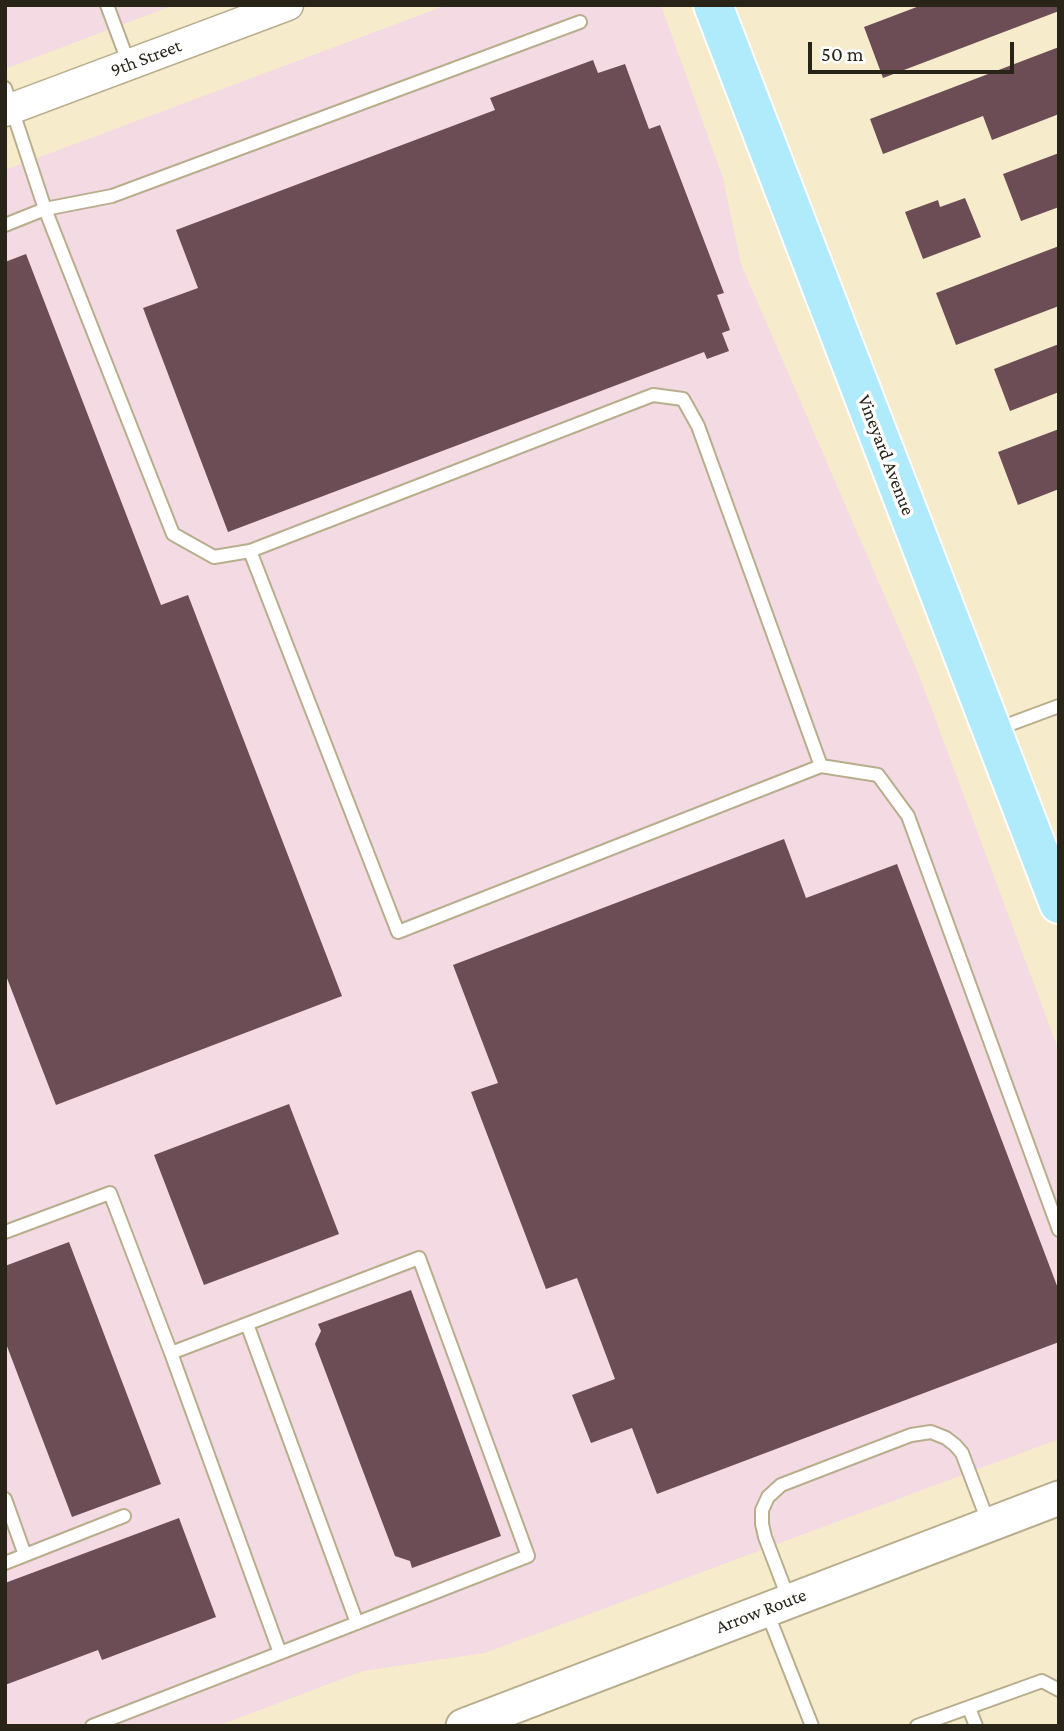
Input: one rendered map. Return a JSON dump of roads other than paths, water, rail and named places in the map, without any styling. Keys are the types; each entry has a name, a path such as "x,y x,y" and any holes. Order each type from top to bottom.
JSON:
{"main road":[{"name":"Vineyard Avenue","path":"713,5 1059,904"},
{"name":"Arrow Route","path":"463,1726 1059,1498"}],"street":[{"name":"9th Street","path":"8,103 129,65 288,5"}],"lane":[{"path":"107,5 129,65"},
{"path":"5,225 45,209 112,196 580,22"},
{"path":"8,103 45,209 173,534 214,557 250,551 653,395 683,398 698,426 821,766"},
{"path":"250,551 398,932 821,766 878,775 908,816 1059,1230"},
{"path":"992,731 1059,706"},
{"path":"5,1232 110,1193 280,1653"},
{"path":"92,1726 528,1556 419,1258 171,1353"},
{"path":"247,1324 357,1623"},
{"path":"812,1726 777,1605 762,1524 762,1510 768,1497 781,1485 911,1435 931,1432 946,1438 962,1454 989,1524"},
{"path":"5,1499 25,1555"},
{"path":"5,1563 124,1516"},
{"path":"917,1726 1042,1681 1059,1690"},
{"path":"969,1707 976,1726"}]}
